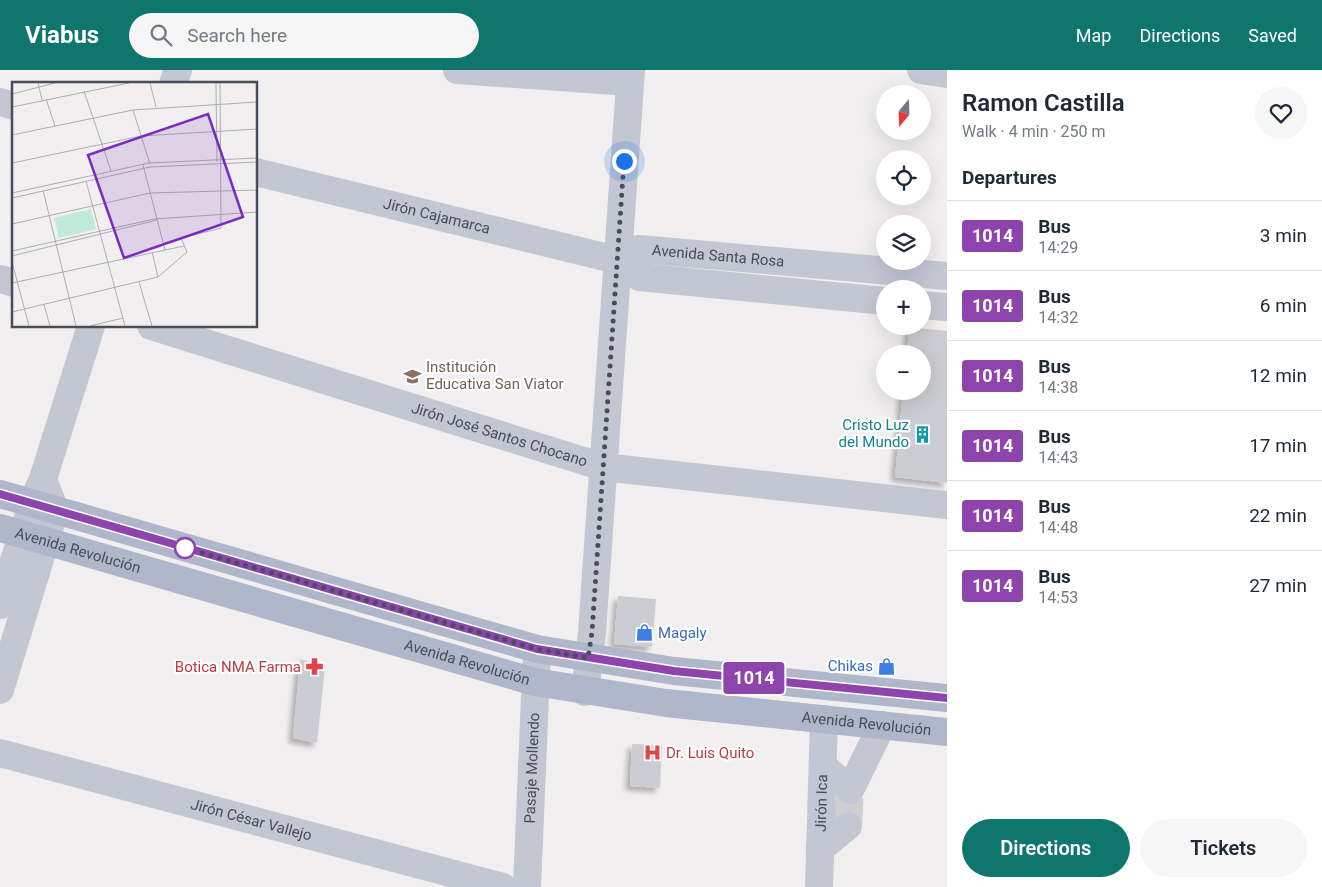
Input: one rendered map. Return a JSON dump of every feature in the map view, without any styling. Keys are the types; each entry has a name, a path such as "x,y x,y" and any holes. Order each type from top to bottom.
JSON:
{"main road":[{"path":"0,494 537,649 674,671 947,698"},
{"name":"Avenida Revolución","path":"22,535 535,682 584,692 666,703 947,732"}],"street":[{"path":"174,82 178,70"},
{"path":"457,70 631,76 592,632 584,692"},
{"path":"920,70 947,74"},
{"name":"Jirón Cajamarca","path":"258,172 617,260"},
{"name":"Avenida Santa Rosa","path":"876,300 639,277 617,260 639,249 947,276"},
{"path":"931,306 947,307"},
{"path":"0,605 22,535 43,507 43,479 90,328"},
{"name":"Jirón José Santos Chocano","path":"157,328 603,467 947,505"},
{"path":"0,690 22,535"},
{"name":"Pasaje Mollendo","path":"527,887 537,649"},
{"name":"Jirón Ica","path":"819,887 824,720"},
{"path":"822,766 850,790 882,725"},
{"name":"Jirón César Vallejo","path":"0,753 503,887"},
{"path":"820,849 848,826"}],"building":[{"name":"Cristo Luz del Mundo","path":"931,329 947,331 947,483 895,477 902,400 931,400 931,345 908,345 908,335 931,335"},
{"path":"618,596 656,599 652,647 614,644"},
{"path":"300,659 325,666 317,743 293,738"},
{"path":"632,744 662,745 660,788 630,786"},
{"path":"837,800 846,805 857,804 857,814 846,811 837,815"}],"tunnel":[{"path":"848,826 850,790"}],"bus line":[{"name":"1014","path":"0,494 537,649 674,671 947,698"}],"place":[{"name":"Institución Educativa San Viator","path":"412,376"},
{"name":"Cristo Luz del Mundo","path":"923,434"},
{"name":"Magaly","path":"644,633"},
{"name":"Chikas","path":"887,666"},
{"name":"Botica NMA Farma","path":"315,667"},
{"name":"Dr. Luis Quito","path":"652,753"}],"route":[{"path":"185,548 537,649 588,658 592,632 624,161"}]}
